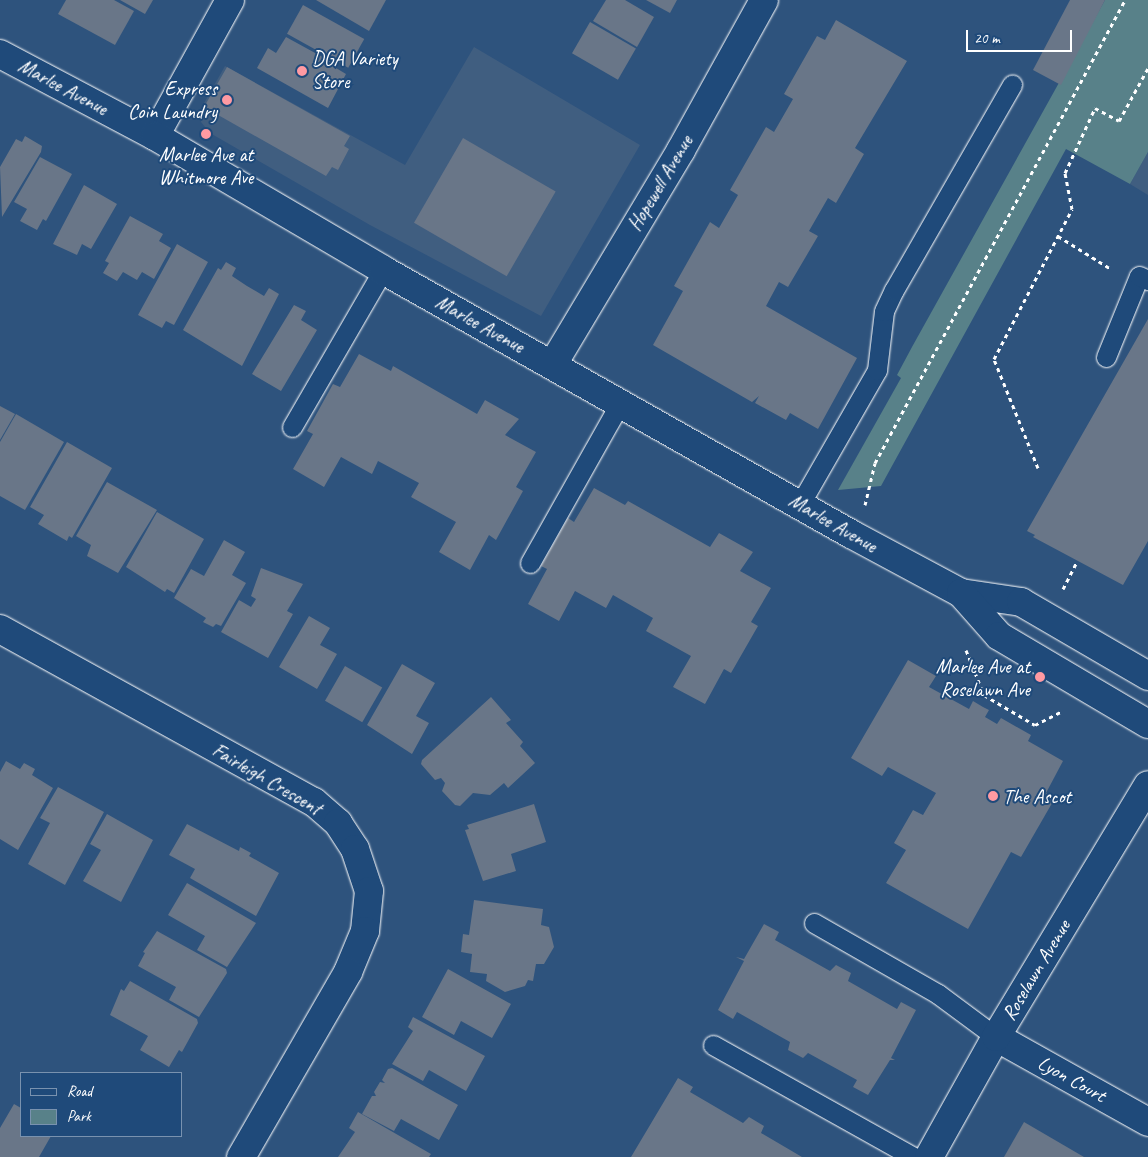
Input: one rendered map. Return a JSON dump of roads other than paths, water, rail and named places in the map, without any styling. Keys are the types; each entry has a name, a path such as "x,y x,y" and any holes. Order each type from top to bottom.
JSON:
{"street":[{"path":"155,136 230,0"},
{"name":"Hopewell Avenue","path":"553,364 681,150 764,0"},
{"name":"Marlee Avenue","path":"0,54 155,136 383,270 553,364 850,534 961,592 1021,602 1148,676"},
{"name":"Marlee Avenue","path":"961,592 999,636 1148,724"},
{"name":"Fairleigh Crescent","path":"0,629 314,802 338,823 355,849 369,891 366,931 348,972 240,1157"},
{"name":"Roselawn Avenue","path":"929,1157 996,1037 1148,785"},
{"name":"Lyon Court","path":"996,1037 1148,1122"}],"lane":[{"path":"800,504 876,370 884,311 894,290 1012,85"},
{"path":"292,427 383,270"},
{"path":"1106,357 1141,282"},
{"path":"530,563 620,403"},
{"path":"814,923 938,994 996,1037"},
{"path":"713,1045 913,1157"}],"place":[{"name":"DGA Variety Store","path":"302,71"},
{"name":"Express Coin Laundry","path":"227,100"},
{"name":"Marlee Ave at Whitmore Ave","path":"206,134"},
{"name":"Marlee Ave at Roselawn Ave","path":"1040,677"},
{"name":"The Ascot","path":"993,796"}]}
